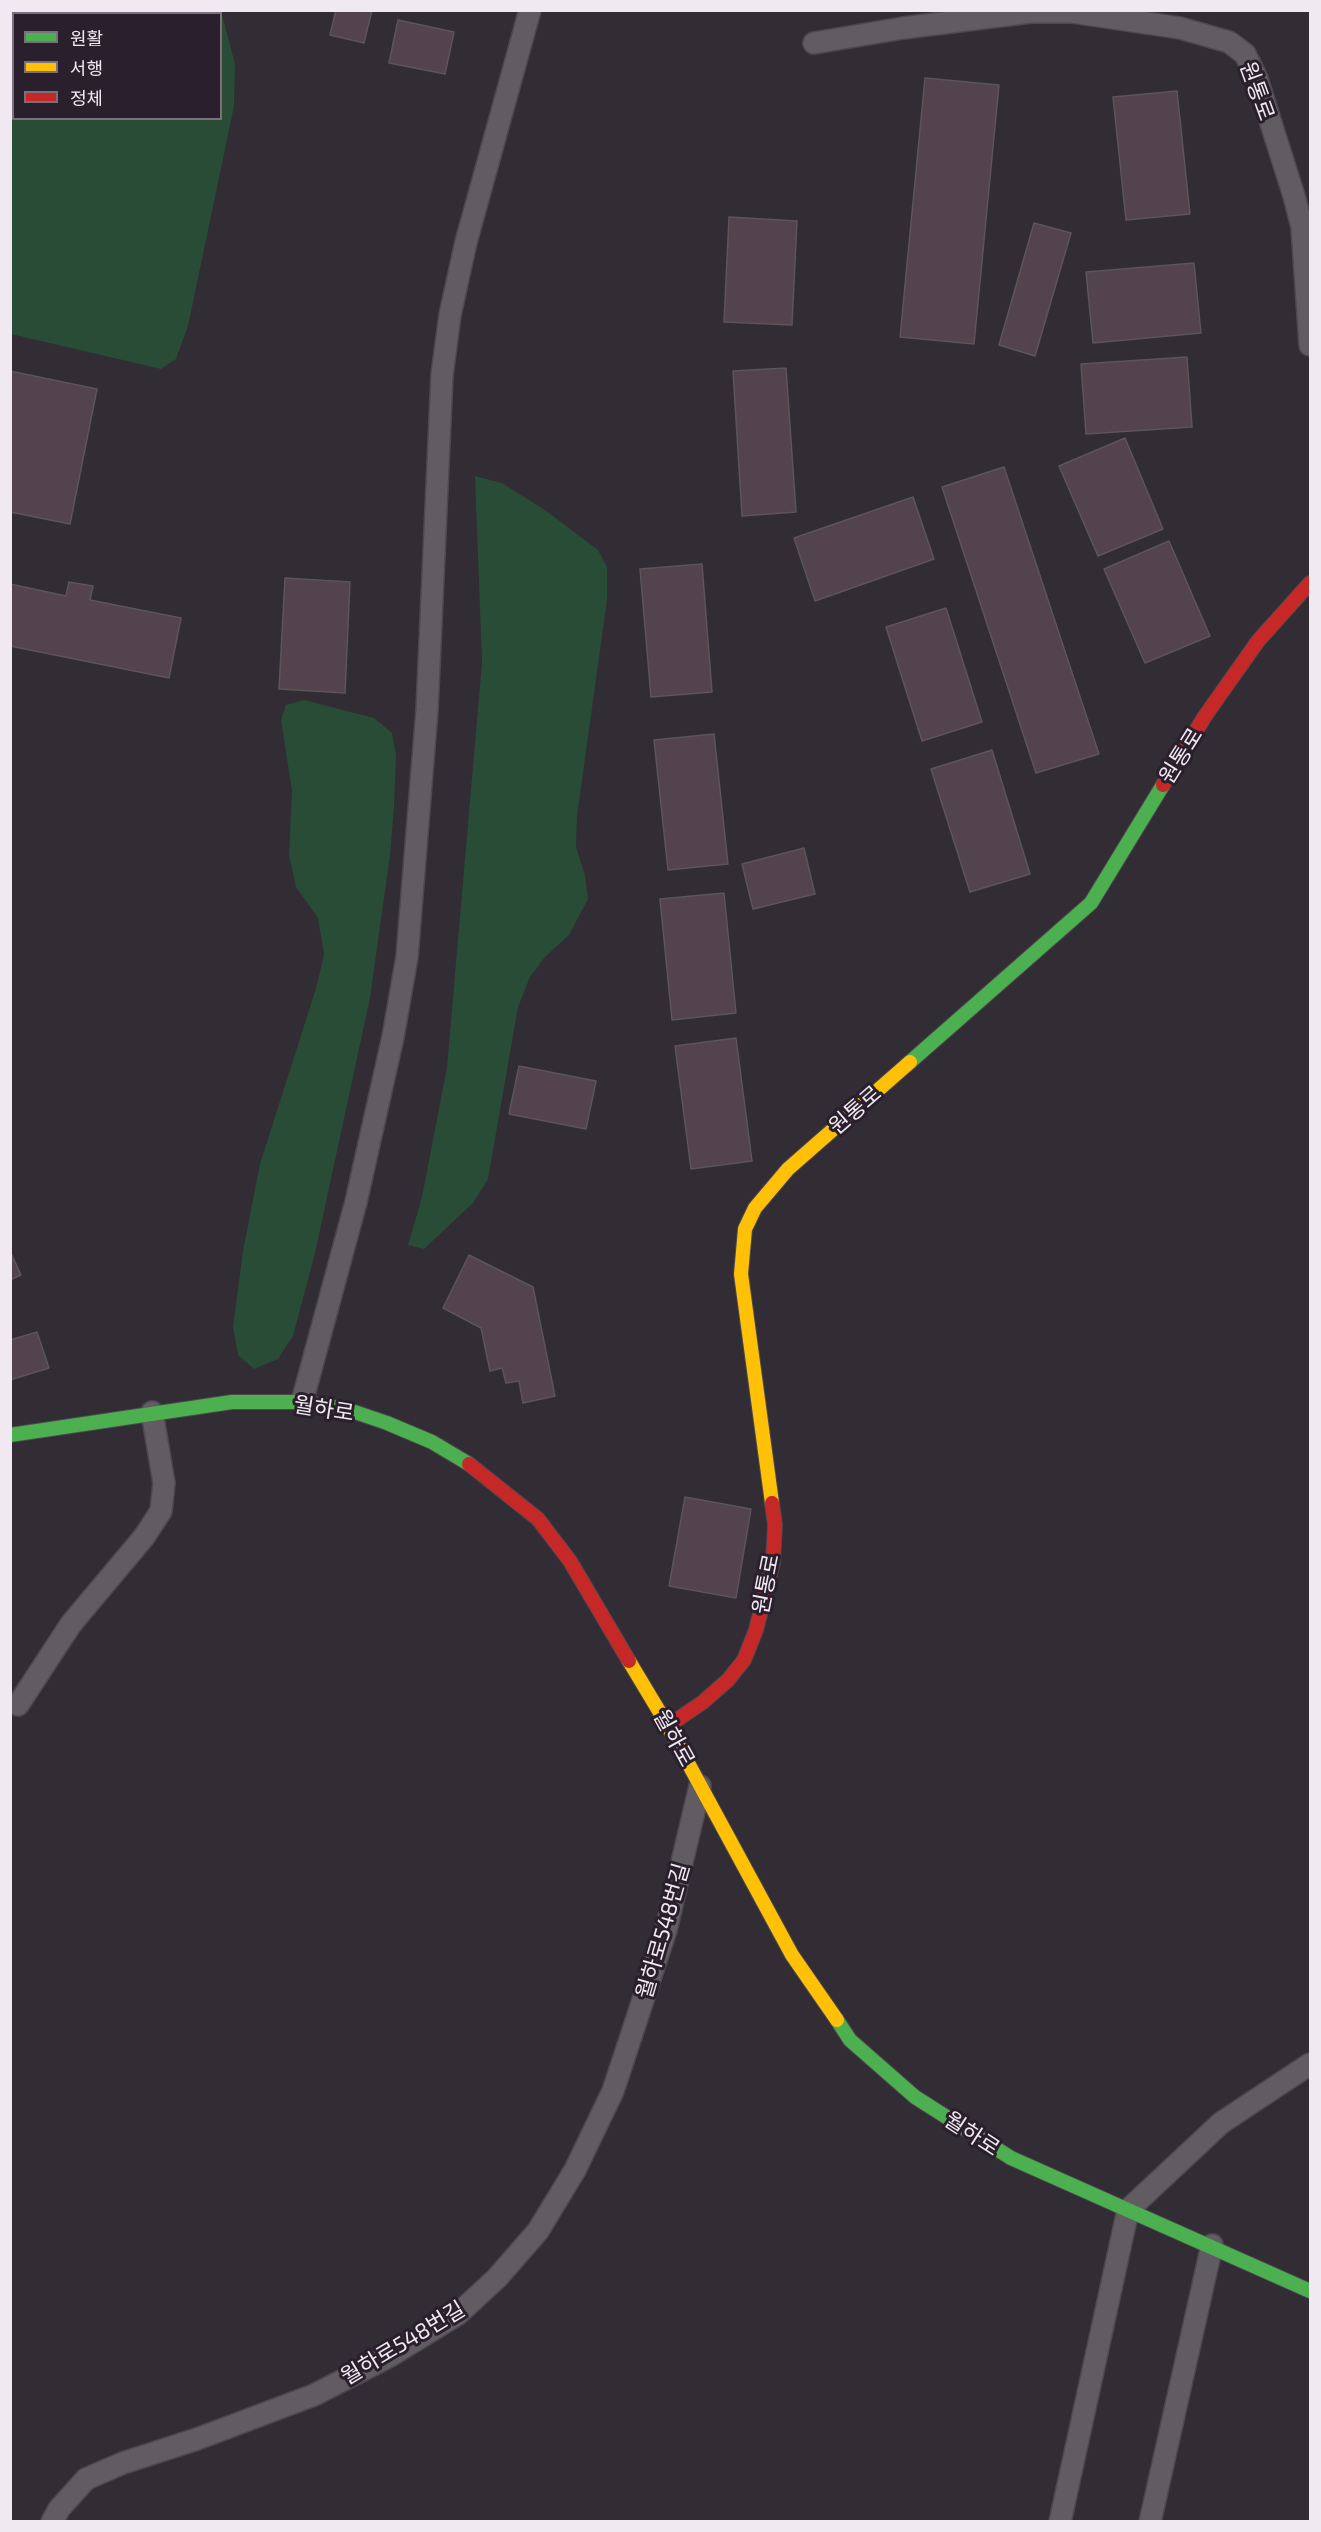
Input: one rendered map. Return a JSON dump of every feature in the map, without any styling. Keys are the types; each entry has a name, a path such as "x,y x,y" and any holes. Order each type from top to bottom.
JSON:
{"street":[{"name":"원통로","path":"668,1726 703,1702 728,1680 744,1660 756,1630 774,1562 775,1525 772,1497 741,1274 745,1229 755,1208 788,1169 1091,903 1205,716 1258,640 1311,583"},
{"name":"월하로","path":"10,1435 152,1412 232,1402 302,1402 346,1409 387,1423 432,1442 478,1469 513,1495 538,1519 570,1561 668,1726 792,1955 850,2040 915,2097 1011,2158 1212,2245 1311,2291"}],"lane":[{"path":"302,1402 356,1202 393,1037 407,957 427,710 442,375 450,315 466,242 530,10"},
{"name":"원통로","path":"814,43 903,28 1020,14 1072,12 1180,28 1230,42 1245,54 1257,79 1294,196 1302,227 1311,345"},
{"path":"18,1705 70,1624 144,1537 161,1510 164,1483 152,1412"},
{"name":"월하로548번길","path":"52,2522 59,2509 86,2479 123,2463 196,2439 323,2390 390,2356 458,2314 504,2270 538,2231 575,2169 613,2091 666,1930 700,1786"},
{"path":"1060,2522 1128,2210 1221,2123 1311,2064"},
{"path":"1150,2522 1212,2245"}],"green space":[{"path":"11,10 221,11 12,12 12,120 222,120 222,15 235,64 234,106 188,326 176,359 161,369 11,334"},
{"path":"475,476 502,483 545,510 598,550 607,567 607,600 577,816 576,847 585,875 588,899 569,935 545,957 530,977 518,1007 488,1179 473,1203 424,1249 408,1245 422,1197 447,1067 482,662"},
{"path":"304,700 374,718 392,733 396,755 394,807 390,855 370,998 315,1253 293,1336 278,1359 254,1369 238,1355 233,1327 243,1251 260,1164 317,985 324,954 318,918 296,887 289,855 292,791 281,720 286,705"}],"building":[{"path":"336,10 372,10 364,43 330,35"},
{"path":"398,20 454,32 445,74 389,63"},
{"path":"925,78 999,85 974,344 900,337"},
{"path":"1177,91 1190,214 1126,220 1113,97"},
{"path":"729,217 797,221 792,325 724,322"},
{"path":"1034,223 1071,233 1035,356 999,345"},
{"path":"1194,263 1201,333 1093,343 1086,272"},
{"path":"1187,357 1192,427 1086,434 1081,364"},
{"path":"786,368 796,512 742,516 733,371"},
{"path":"10,371 97,389 70,524 10,512"},
{"path":"1125,438 1163,529 1098,556 1059,466"},
{"path":"1004,467 1099,754 1036,773 942,487"},
{"path":"913,497 934,559 815,601 794,538"},
{"path":"1169,541 1210,636 1145,663 1104,569"},
{"path":"702,564 712,692 651,697 640,569"},
{"path":"285,578 350,582 345,693 279,689"},
{"path":"69,582 93,586 90,600 181,618 169,678 10,646 10,584 66,596"},
{"path":"946,608 982,722 922,741 886,627"},
{"path":"714,734 728,864 668,870 654,740"},
{"path":"992,750 1030,874 970,892 931,769"},
{"path":"804,848 815,894 753,909 742,864"},
{"path":"724,893 736,1013 672,1020 660,899"},
{"path":"736,1038 752,1161 691,1169 675,1046"},
{"path":"519,1066 596,1081 586,1129 509,1114"},
{"path":"10,1251 21,1275 10,1280"},
{"path":"469,1255 533,1287 555,1396 523,1403 519,1381 506,1383 502,1368 490,1371 481,1328 443,1308"},
{"path":"37,1332 49,1368 10,1380 10,1340"},
{"path":"685,1497 751,1509 736,1598 669,1586"}],"traffic: fast":[{"path":"910,1062 1091,903 1163,785"},
{"path":"10,1435 232,1402 302,1402 346,1409 387,1423 432,1442 469,1464"},
{"path":"837,2020 850,2040 915,2097 1011,2158 1310,2291"}],"traffic: slow":[{"path":"772,1503 741,1274 745,1229 755,1208 788,1169 910,1062"},
{"path":"629,1661 668,1726 792,1955 837,2020"}],"traffic: jam":[{"path":"1163,785 1205,716 1258,641 1310,583"},
{"path":"469,1464 538,1519 570,1561 629,1661"},
{"path":"668,1726 703,1702 728,1680 744,1660 756,1630 773,1562 775,1525 772,1503"}]}
